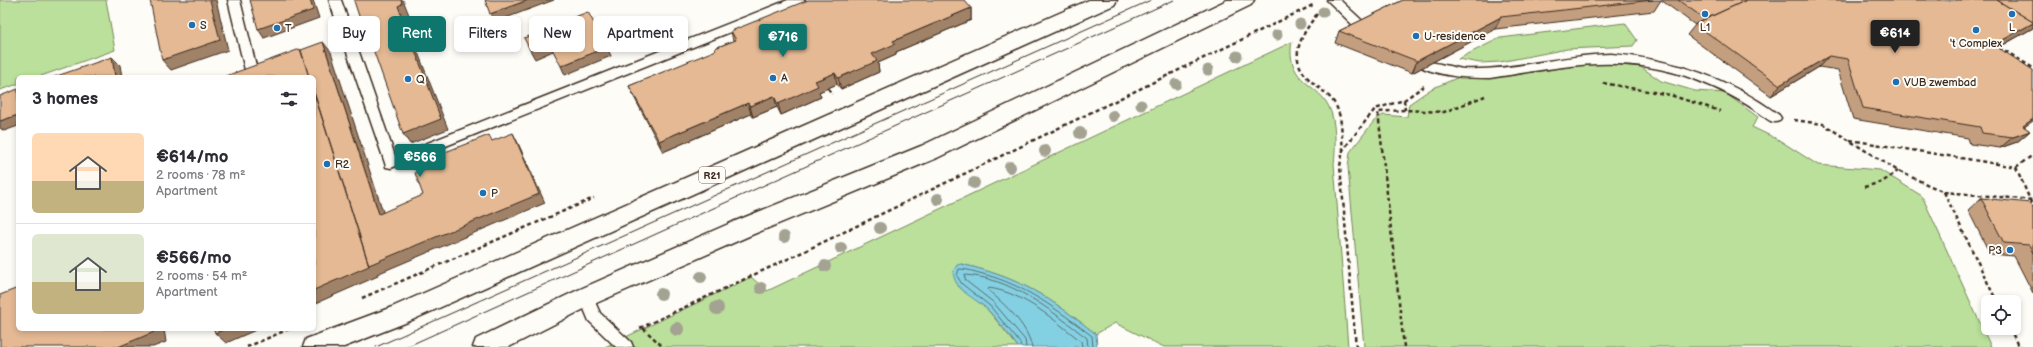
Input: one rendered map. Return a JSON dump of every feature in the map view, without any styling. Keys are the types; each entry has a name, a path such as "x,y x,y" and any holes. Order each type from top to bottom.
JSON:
{"main road":[{"name":"R21","path":"315,347 401,314 1107,0"},
{"path":"485,347 586,297 741,229 929,152 1244,0"}],"lane":[{"path":"234,0 251,70"},
{"path":"335,0 391,163 772,5 799,0"},
{"path":"1333,0 1364,29"},
{"path":"1427,65 1446,71 1490,73 1587,59 1640,62 1678,70 1716,83 1755,102 1775,118"},
{"path":"586,297 594,317 621,343"}],"path":[{"path":"621,343 642,327 821,243 1316,4"},
{"path":"1318,12 1298,45 1298,64 1307,77 1335,103 1340,118 1343,150 1340,166 1356,347"},
{"path":"1999,47 2033,68"},
{"path":"1343,150 1375,109 1404,100 1446,71"},
{"path":"1596,82 1622,85 1670,95 1724,112"},
{"path":"828,88 832,95"},
{"path":"1404,347 1378,112 1405,110 1444,112 1490,94"},
{"path":"1404,100 1405,110"},
{"path":"1775,118 1823,124 1898,171 1944,192 2032,199"},
{"path":"1847,140 2016,167 2033,155"},
{"path":"2016,167 2032,199 2033,207"},
{"path":"1864,187 1879,185 1898,171"},
{"path":"1944,192 1994,295"},
{"path":"642,327 663,347"},
{"path":"247,347 284,331"},
{"path":"2013,335 2017,344 2021,347"}],"green space":[{"path":"0,0 106,0 115,50 44,75 16,75 16,85 0,90"},
{"path":"1625,23 1637,40 1633,46 1567,49 1500,62 1480,63 1458,59 1500,38"},
{"path":"1292,42 1291,54 1296,72 1325,100 1333,120 1335,143 1334,164 1348,347 1164,347 1115,323 1096,334 1064,309 1033,290 1001,276 961,264 958,286 987,309 1018,347 605,347 751,277 767,291"},
{"path":"1590,64 1641,67 1661,81 1695,91 1725,93 1758,117 1752,127 1779,140 1818,165 1880,170 1922,196 1981,325 1981,335 1986,335 1991,347 1364,347 1348,167 1350,152 1374,121 1383,115 1407,117 1409,104 1431,89 1459,77 1493,78"}],"water":[{"path":"961,264 1001,276 1033,290 1048,299 1064,309 1096,334 1097,347 1018,347 988,310 966,294 957,285 953,272 957,265"}],"building":[{"name":"S","path":"150,0 210,0 220,40 162,60"},
{"name":"T","path":"250,0 310,0 313,10 258,29"},
{"name":"Q","path":"401,0 402,4 398,6 402,16 388,16 388,52 416,52 441,119 403,134 374,52 380,52 380,16 359,16 354,1"},
{"path":"485,0 528,0 490,14"},
{"name":"A","path":"808,0 964,0 971,8 893,41 895,44 872,54 877,61 838,78 835,73 815,81 818,86 778,104 774,96 750,106 748,103 659,141 629,86 716,50 715,48 736,40 731,31"},
{"name":"U-residence","path":"1403,0 1653,0 1501,17 1417,61 1339,31"},
{"path":"1678,0 1747,0 1705,19"},
{"path":"1747,0 1997,0 2033,22 1994,45 2033,70 2033,119 2023,126 2030,131 2013,137 1982,133 1980,127 1863,108 1848,59 1829,56 1780,85 1695,24"},
{"path":"1997,0 2033,0 2033,22"},
{"path":"588,12 593,21 593,52 595,52 561,66 554,52 585,52 585,16 577,16"},
{"path":"529,36 529,48 524,38"},
{"path":"323,42 379,214 423,195 415,173 438,163 435,156 489,135 492,141 513,133 539,194 369,265 316,98 316,75 308,75 301,50"},
{"path":"300,49 308,75 228,75"},
{"path":"112,57 115,75 60,75"},
{"path":"16,90 16,116 0,121 0,96"},
{"name":"R2","path":"316,99 369,266 316,289"},
{"path":"1981,198 2030,203 2033,208 2033,253 2029,245 2004,243"},
{"path":"16,289 16,331 154,332 118,347 0,347 0,295"}],"tram line":[{"path":"376,347 1151,0"},
{"path":"406,347 1174,0"}],"place":[{"name":"L1","path":"1705,14"},
{"name":"L","path":"2012,14"},
{"name":"S","path":"192,25"},
{"name":"T","path":"277,28"},
{"name":"'t Complex","path":"1976,30"},
{"name":"U-residence","path":"1416,36"},
{"name":"A","path":"773,78"},
{"name":"Q","path":"408,79"},
{"name":"VUB zwembad","path":"1896,82"},
{"name":"R2","path":"327,164"},
{"name":"P","path":"483,193"},
{"name":"P3","path":"2010,250"}]}
